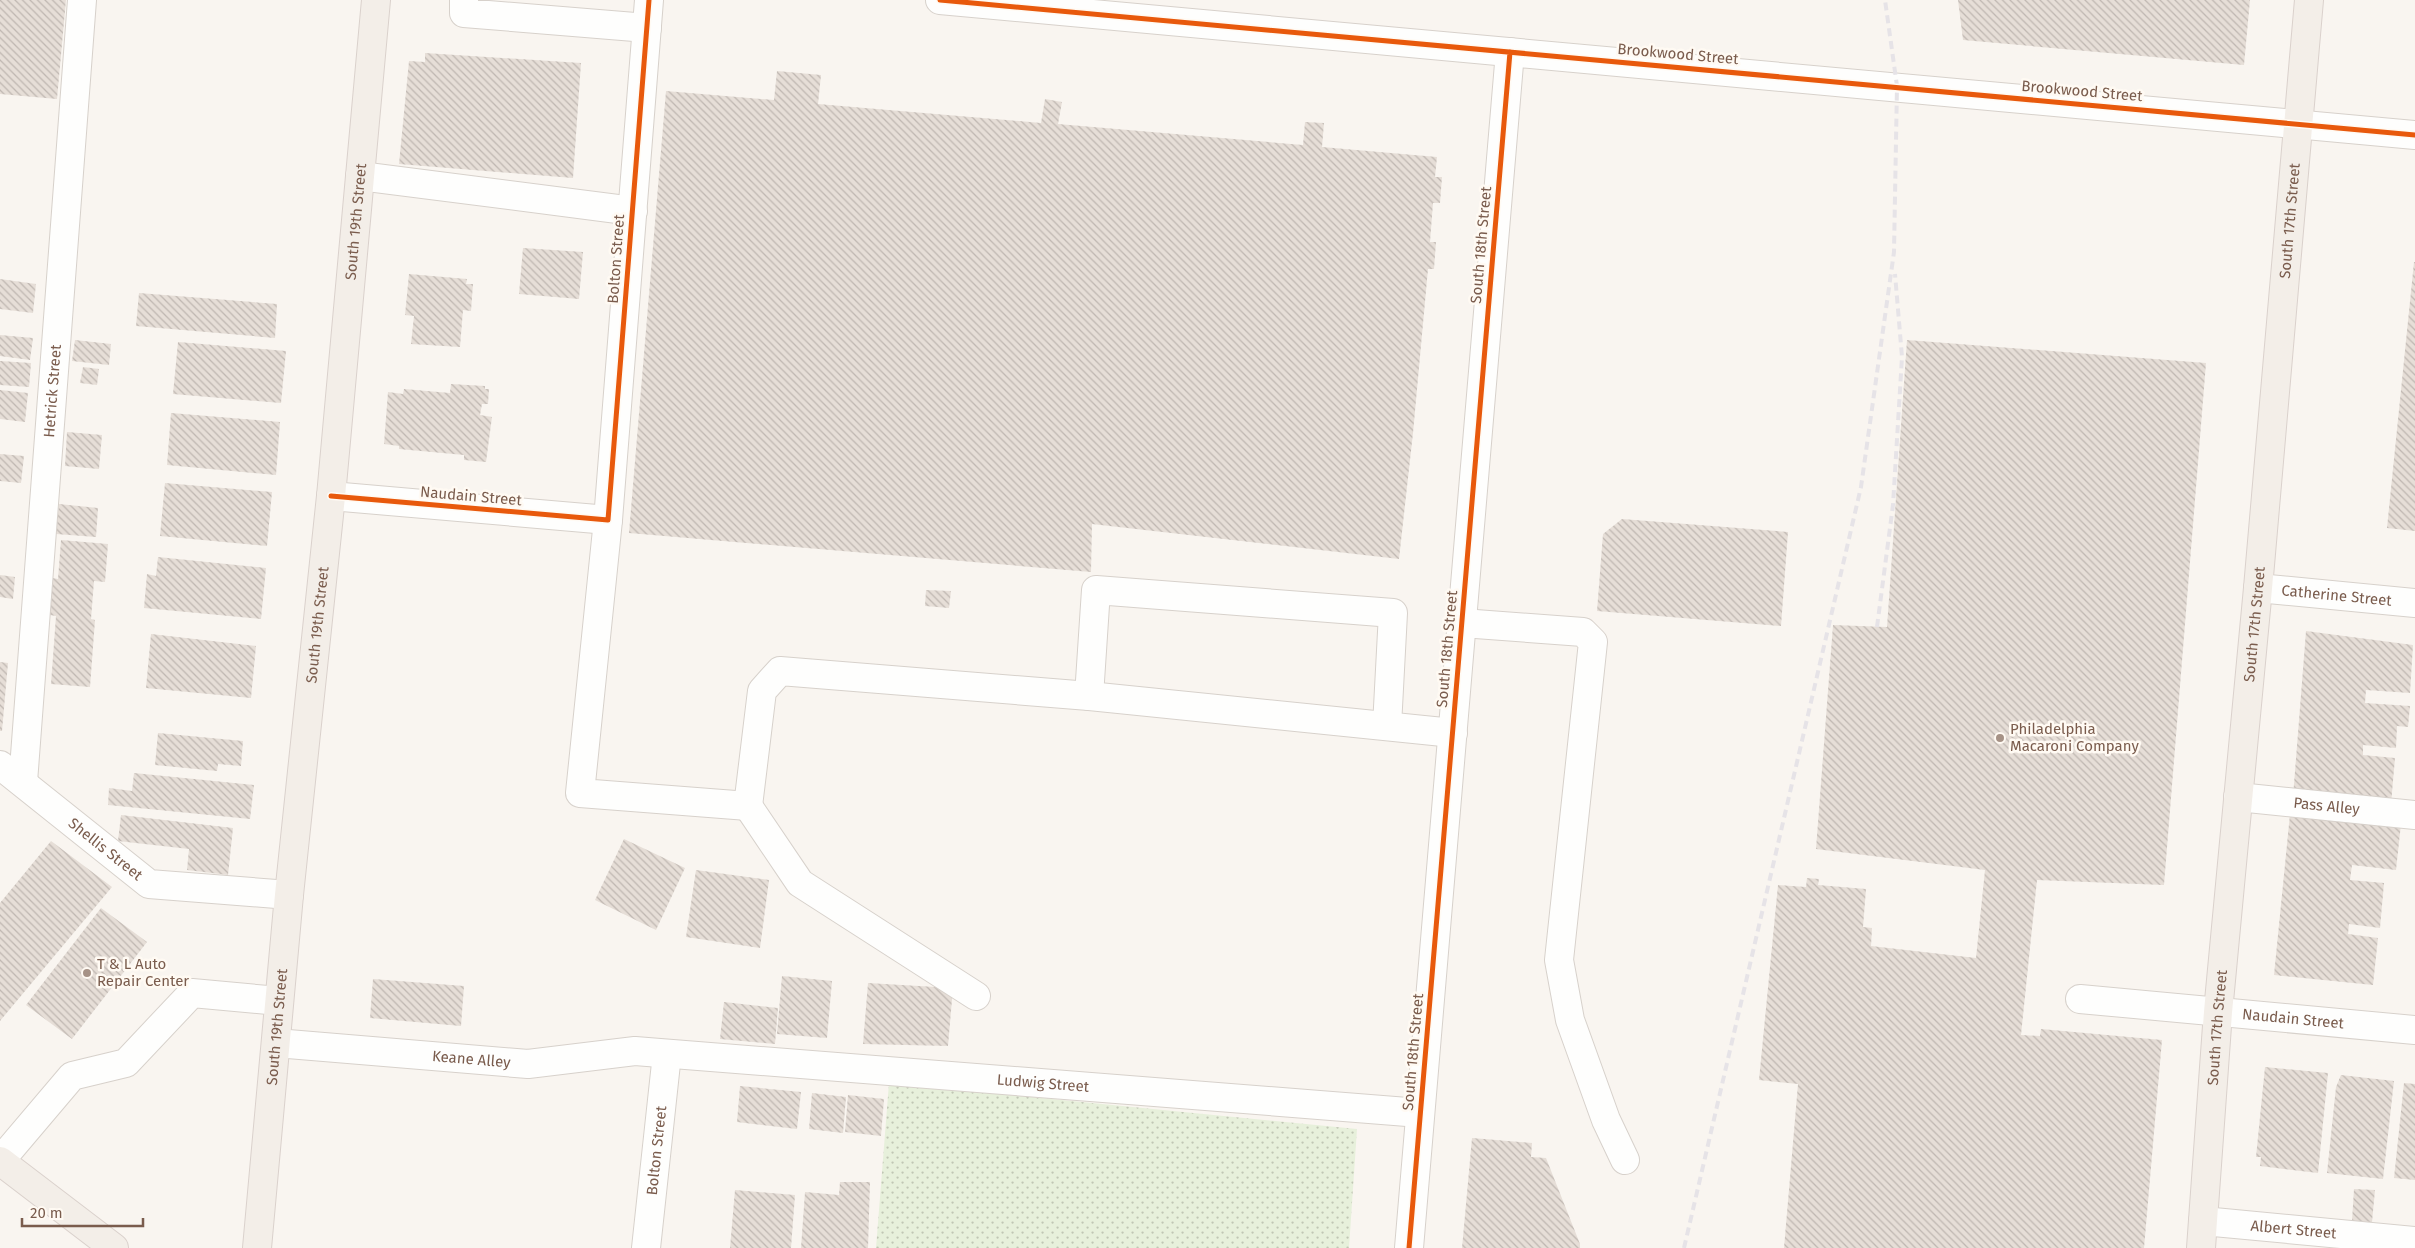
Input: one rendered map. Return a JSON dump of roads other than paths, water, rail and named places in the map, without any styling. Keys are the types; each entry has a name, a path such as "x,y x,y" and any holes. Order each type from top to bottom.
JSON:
{"main road":[{"name":"South 19th Street","path":"258,1248 289,895 331,496 376,0"},
{"name":"South 17th Street","path":"2202,1248 2218,1012 2300,122 2309,0"},
{"path":"0,1161 114,1248"}],"street":[{"name":"Hetrick Street","path":"23,782 82,0"},
{"path":"464,0 464,13 647,28"},
{"name":"Bolton Street","path":"649,0 608,520 580,793 748,806"},
{"name":"Brookwood Street","path":"940,0 2300,122 2415,135"},
{"name":"South 18th Street","path":"1409,1248 1510,52"},
{"path":"360,176 633,211"},
{"name":"Naudain Street","path":"331,496 608,520"},
{"name":"Catherine Street","path":"2258,588 2415,603"},
{"path":"1089,696 1096,590 1393,613 1387,726"},
{"path":"1462,623 1583,632 1593,642 1559,960 1570,1020 1606,1120 1625,1160"},
{"path":"976,996 800,883 748,806 762,691 780,670 1089,696 1453,733"},
{"name":"Shellis Street","path":"0,765 148,884 289,895"},
{"name":"Pass Alley","path":"2238,797 2415,815"},
{"path":"0,1161 72,1076 126,1062 192,993 279,1001"},
{"name":"Naudain Street","path":"2080,999 2415,1030"},
{"name":"Keane Alley","path":"276,1043 528,1064 635,1050 667,1054"},
{"name":"Bolton Street","path":"646,1248 667,1054"},
{"name":"Ludwig Street","path":"667,1054 1420,1113"},
{"name":"Albert Street","path":"2204,1220 2415,1241"}],"railway":[{"path":"1684,1248 1861,487 1894,252 1897,86 1885,0"},
{"path":"1877,627 1893,505 1902,357 1895,274"}],"place":[{"name":"Philadelphia Macaroni Company","path":"2000,738"},
{"name":"T & L Auto Repair Center","path":"87,973"}]}
